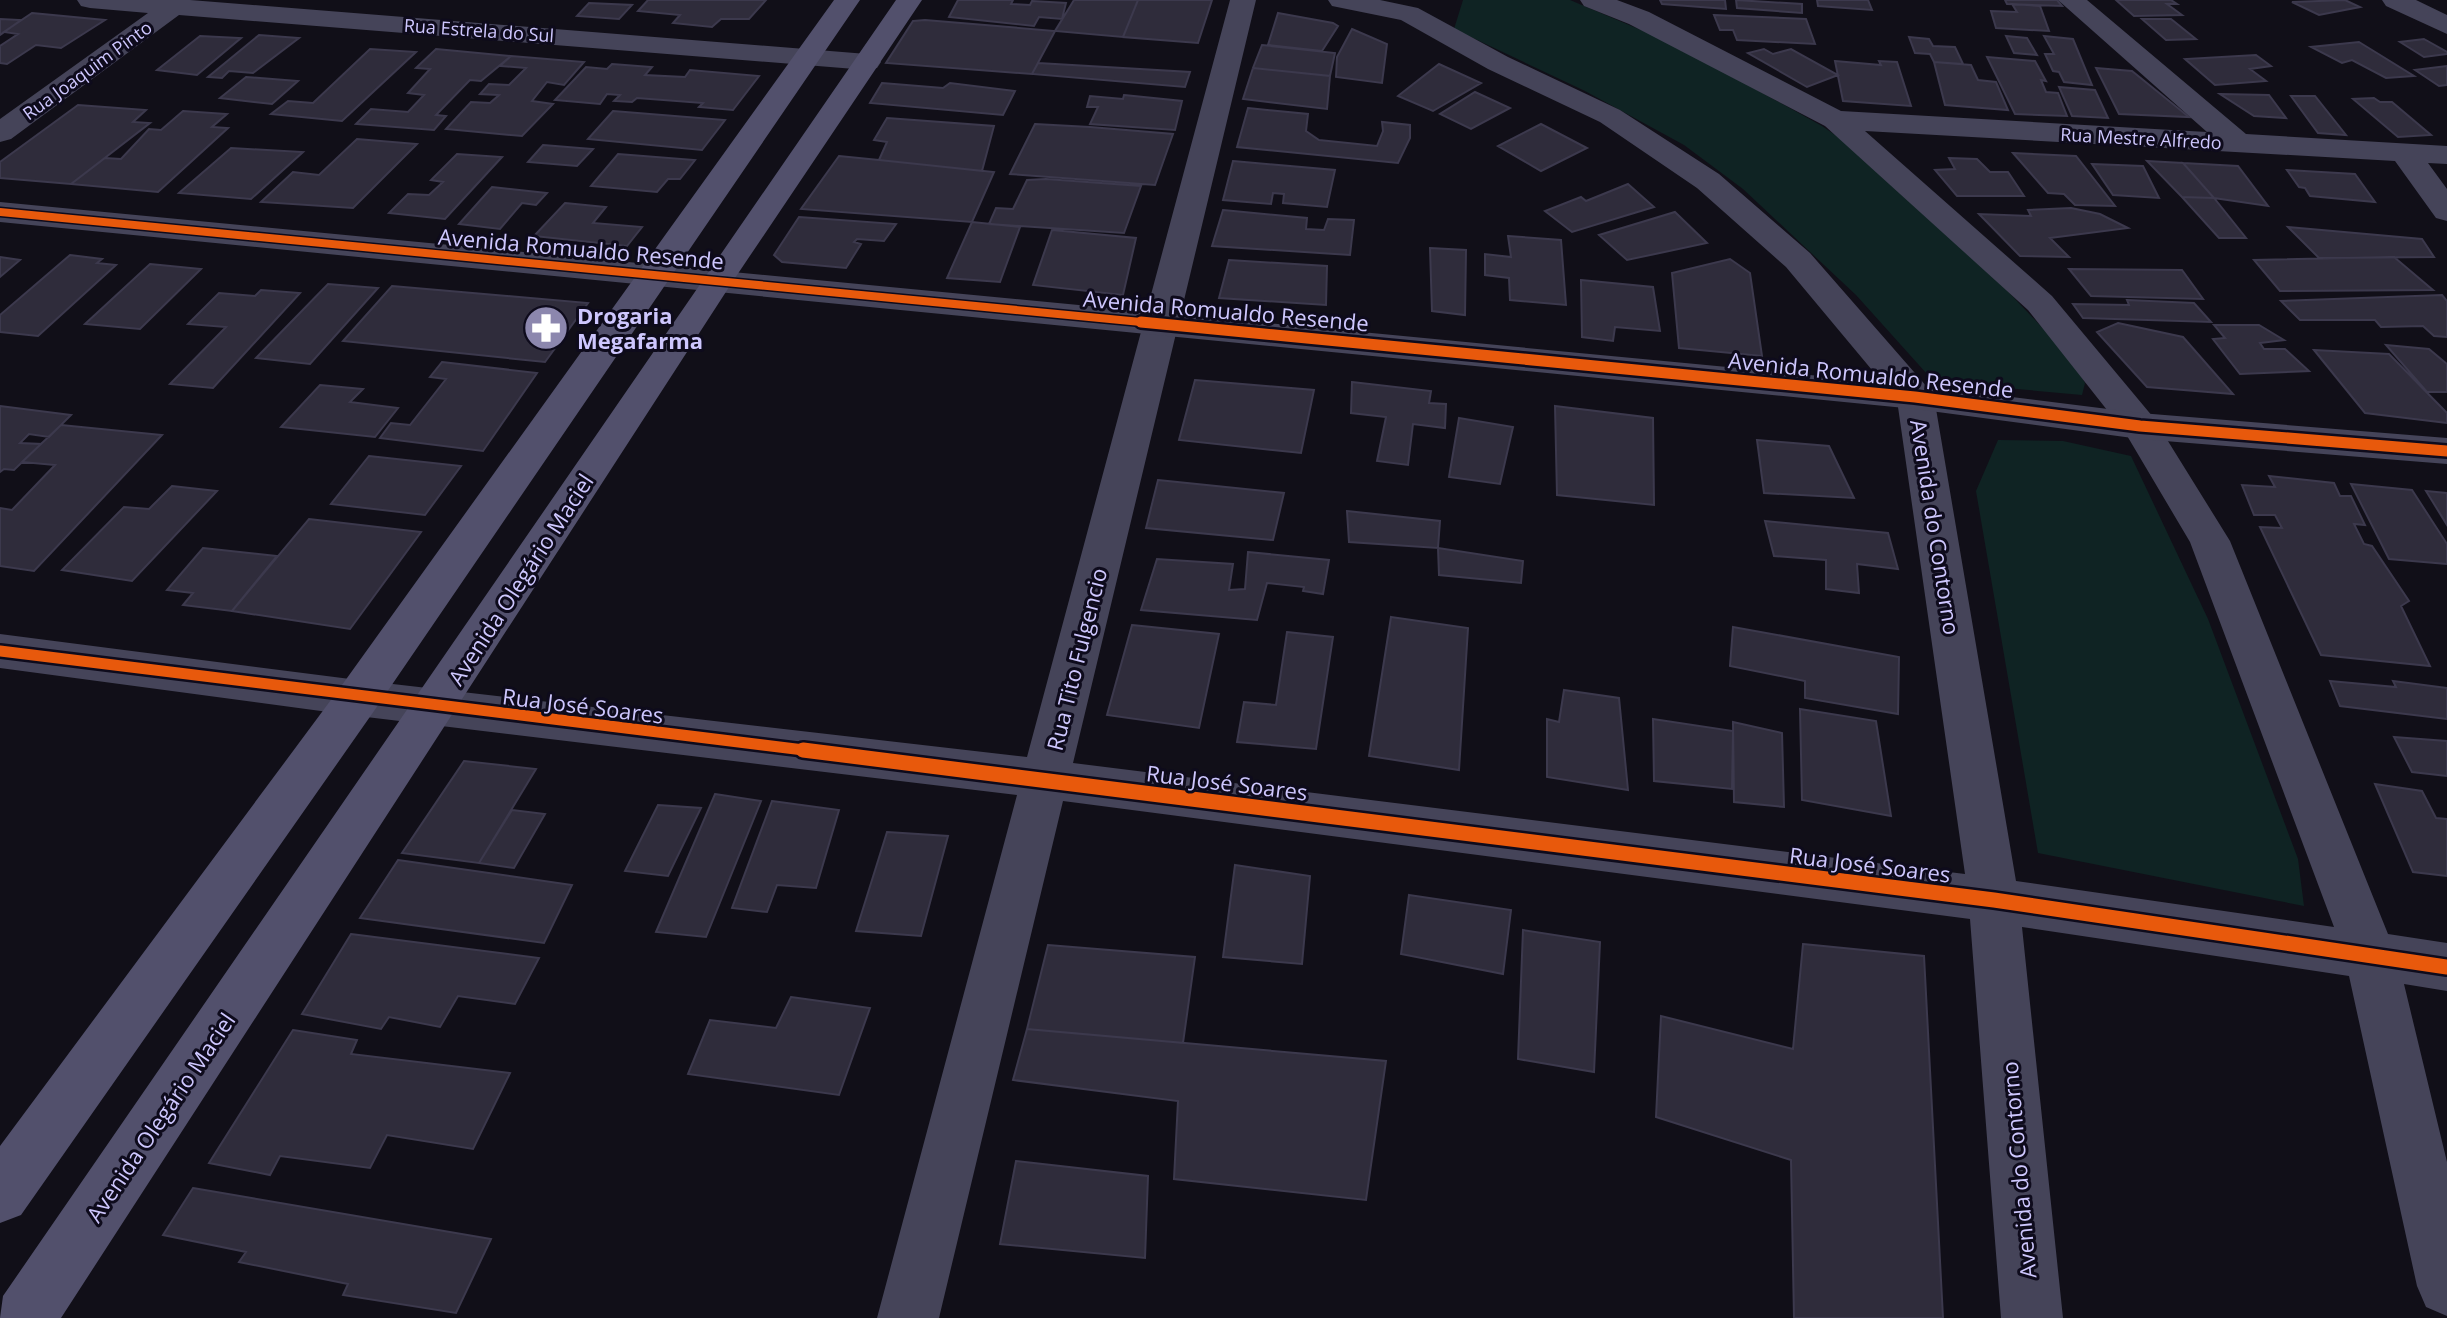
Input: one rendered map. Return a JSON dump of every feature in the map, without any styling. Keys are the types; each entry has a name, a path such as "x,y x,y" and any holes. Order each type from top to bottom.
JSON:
{"main road":[{"path":"0,1194 358,698 847,0"},
{"name":"Avenida Olegário Maciel","path":"25,1318 435,708 716,281 909,0"}],"street":[{"name":"Rua Estrela do Sul","path":"90,0 867,62"},
{"name":"Rua Tito Fulgencio","path":"908,1318 1243,0"},
{"name":"Avenida do Contorno","path":"1341,0 1414,7 1498,63 1610,116 1708,181 1798,260 1915,397 1994,900 2032,1318"},
{"path":"1593,0 1639,18 1835,120 2040,303 2140,426 2210,541 2371,957 2447,1286"},
{"path":"2071,0 2239,144"},
{"path":"2395,0 2447,26"},
{"name":"Rua Joaquim Pinto","path":"0,133 173,7"},
{"name":"Rua Mestre Alfredo","path":"1835,120 2447,155"},
{"path":"2404,152 2447,211"},
{"name":"Avenida Romualdo Resende","path":"0,212 1915,397 2140,426 2447,451"},
{"name":"Rua José Soares","path":"0,651 435,708 1047,779 1994,900 2447,967"}],"green space":[{"path":"1463,0 1570,0 1674,44 1822,126 1860,152 1945,225 2070,357 2085,383 2082,395 1962,384 1927,374 1856,295 1743,189 1684,145 1585,91 1454,29"},
{"path":"1998,440 2063,441 2131,456 2208,619 2298,859 2304,906 2038,853 1976,491"}],"building":[{"path":"648,0 766,0 749,19 721,19 712,27 673,23 680,15 638,11"},
{"path":"958,0 1013,0 1011,4 1030,5 1032,1 1066,3 1062,19 1039,17 1034,26 949,17"},
{"path":"1074,0 1138,0 1123,37 1055,31"},
{"path":"1138,0 1212,0 1198,43 1123,37"},
{"path":"1660,0 1725,0 1726,9 1662,4"},
{"path":"1736,0 1802,4 1802,13 1737,8"},
{"path":"1817,0 1868,0 1872,10 1818,6"},
{"path":"2005,0 2057,0 2062,6 2007,4"},
{"path":"2116,0 2171,0 2177,4 2167,4 2182,15 2134,16"},
{"path":"2345,0 2360,7 2319,15 2292,2"},
{"path":"589,3 632,5 619,19 577,16"},
{"path":"2012,4 2040,6 2049,31 1996,28 1991,11 2017,12"},
{"path":"32,13 105,20 61,48 36,45 7,64 0,63 0,46 18,34 4,32"},
{"path":"1278,13 1338,26 1322,51 1268,45"},
{"path":"1714,15 1806,19 1815,44 1737,40 1733,30 1720,30"},
{"path":"0,19 21,20 0,35"},
{"path":"2142,19 2171,19 2196,39 2166,40"},
{"path":"913,21 1055,31 1032,74 886,63"},
{"path":"1352,29 1387,44 1382,83 1336,77 1337,57"},
{"path":"259,35 299,38 253,73 229,71 222,78 208,77"},
{"path":"200,36 241,38 197,75 157,70"},
{"path":"2006,36 2027,38 2037,55 2014,53"},
{"path":"2044,36 2073,39 2092,85 2064,82 2059,72 2053,71 2045,54 2054,54"},
{"path":"1909,37 1929,39 1933,46 1955,47 1963,64 1934,62 1930,54 1915,53"},
{"path":"2424,39 2447,54 2424,57 2400,42"},
{"path":"2359,42 2414,76 2386,78 2352,60 2342,63 2311,47"},
{"path":"1262,45 1335,53 1330,76 1253,68"},
{"path":"370,49 416,52 342,121 271,114 288,101 313,103"},
{"path":"436,49 511,56 481,81 470,80 436,115 446,116 434,130 356,124 371,109 408,112 424,95 408,93 430,69 416,68"},
{"path":"1764,49 1773,54 1791,49 1838,75 1807,87 1748,53"},
{"path":"2256,55 2271,66 2250,69 2266,81 2215,85 2185,59"},
{"path":"511,56 584,62 564,85 547,82 532,101 553,104 522,136 446,129 471,102 490,103 499,95 480,94 489,84 509,85 526,68 500,66"},
{"path":"1987,57 2035,61 2046,81 2041,80 2046,92 2058,93 2067,116 2015,114"},
{"path":"1835,61 1881,65 1879,61 1897,62 1911,106 1843,101"},
{"path":"1934,62 1971,65 1978,80 1996,82 2008,110 1945,105"},
{"path":"1038,63 1190,72 1185,87 1032,74"},
{"path":"612,64 652,67 645,75 685,77 690,70 759,76 733,110 699,107 703,103 637,98 632,102 614,101 620,95 607,94 600,104 555,100 586,67 607,69"},
{"path":"1439,64 1481,83 1433,111 1398,96"},
{"path":"2447,66 2447,85 2439,86 2415,70"},
{"path":"1253,68 1330,76 1327,109 1243,99"},
{"path":"2096,68 2132,71 2189,117 2119,114"},
{"path":"246,77 298,81 272,104 220,98"},
{"path":"882,83 943,88 950,83 1015,91 1003,115 870,103"},
{"path":"2059,87 2095,90 2108,118 2072,116"},
{"path":"1475,92 1510,108 1471,129 1440,114"},
{"path":"2220,94 2269,95 2286,118 2254,116"},
{"path":"1124,95 1182,101 1175,130 1090,124 1098,107 1087,107 1090,96 1123,99"},
{"path":"2291,96 2315,96 2346,135 2318,133"},
{"path":"2374,98 2380,102 2392,102 2431,135 2398,137 2353,99"},
{"path":"78,105 146,110 133,122 150,123 71,184 0,178 0,162"},
{"path":"1248,108 1308,114 1306,131 1319,140 1377,146 1383,131 1382,122 1410,125 1410,138 1398,163 1237,147"},
{"path":"183,111 227,114 212,127 228,128 158,192 71,184 105,158 121,159 149,129 161,130"},
{"path":"613,111 725,120 702,150 588,139"},
{"path":"887,118 994,126 982,171 879,160 887,142 874,140"},
{"path":"1035,124 1173,134 1155,185 1010,174"},
{"path":"1541,124 1587,148 1541,171 1498,146"},
{"path":"357,139 417,144 353,208 261,202 293,172 319,175"},
{"path":"543,145 593,149 577,166 528,162"},
{"path":"231,148 303,152 251,199 179,193"},
{"path":"2013,153 2076,156 2115,206 2075,205 2064,194 2048,193"},
{"path":"457,154 502,157 445,219 389,213 408,194 429,195 443,182 431,180"},
{"path":"618,154 695,160 680,179 668,179 657,192 591,186"},
{"path":"839,156 994,172 972,222 801,209"},
{"path":"1949,158 1977,159 1990,172 2008,172 2024,196 1957,196 1935,170 1955,169"},
{"path":"1233,161 1335,170 1327,207 1283,203 1284,194 1273,193 1271,204 1223,200"},
{"path":"2147,161 2183,163 2214,198 2182,197"},
{"path":"2183,163 2238,166 2268,206 2214,198"},
{"path":"2092,164 2143,166 2159,198 2113,195"},
{"path":"2287,170 2355,174 2375,202 2310,196"},
{"path":"1027,180 1141,186 1124,233 989,224 996,208 1013,209"},
{"path":"1628,184 1654,207 1572,232 1545,211 1581,197 1586,201"},
{"path":"492,187 547,193 536,205 522,203 500,229 459,224"},
{"path":"2182,197 2214,198 2246,238 2219,238"},
{"path":"565,203 606,207 593,223 642,227 627,246 534,236"},
{"path":"2071,208 2100,214 2128,228 2050,238 2069,257 2020,256 1979,214 2031,216 2028,210"},
{"path":"1223,210 1307,218 1306,229 1324,230 1328,219 1354,220 1350,255 1212,246"},
{"path":"1675,212 1707,243 1627,260 1599,235"},
{"path":"799,217 896,224 884,241 857,239 854,242 861,244 846,268 782,262 774,255"},
{"path":"972,222 1020,227 1000,282 947,278"},
{"path":"2288,227 2422,239 2434,257 2319,258"},
{"path":"1052,230 1136,238 1123,295 1033,285"},
{"path":"1508,236 1561,240 1566,305 1510,300 1509,278 1485,275 1485,254 1511,257"},
{"path":"1430,248 1466,250 1465,315 1432,311"},
{"path":"70,255 102,259 97,263 116,265 38,336 0,332 0,315"},
{"path":"0,257 20,260 0,277"},
{"path":"2394,257 2433,290 2280,291 2254,260"},
{"path":"1730,259 1750,273 1762,356 1679,348 1672,273"},
{"path":"1229,260 1327,266 1326,305 1219,298"},
{"path":"150,264 201,269 140,329 85,324"},
{"path":"2069,269 2182,270 2203,299 2091,296"},
{"path":"1581,280 1653,287 1660,331 1615,327 1613,341 1582,337"},
{"path":"328,284 378,288 310,364 256,358"},
{"path":"392,286 588,303 545,362 343,341"},
{"path":"261,290 300,293 213,388 170,384 226,327 188,324 219,293 255,296"},
{"path":"2442,295 2447,301 2447,337 2434,336 2423,326 2381,327 2375,320 2300,320 2281,301"},
{"path":"2127,300 2194,303 2211,322 2083,318 2073,304 2129,305"},
{"path":"2118,323 2183,337 2233,394 2147,387 2097,332"},
{"path":"2214,325 2259,325 2284,340 2260,343 2264,349 2285,349 2309,371 2240,374 2213,339 2225,338"},
{"path":"2386,345 2429,349 2447,364 2447,392 2427,392"},
{"path":"2314,350 2389,354 2447,413 2447,423 2365,413"},
{"path":"442,362 537,373 483,451 380,438 391,423 410,425 446,379 430,377"},
{"path":"1195,380 1314,390 1301,453 1179,440"},
{"path":"1352,382 1431,391 1429,403 1446,404 1445,428 1413,424 1408,465 1377,461 1386,417 1351,413"},
{"path":"320,385 363,389 350,402 398,408 375,437 281,427"},
{"path":"0,406 71,415 49,437 29,434 20,443 41,444 14,470 4,469 0,472"},
{"path":"1555,406 1653,418 1654,505 1557,495"},
{"path":"1459,418 1513,427 1500,484 1449,477"},
{"path":"61,425 162,435 34,571 0,566 0,508 12,510 55,465 22,462"},
{"path":"1757,440 1829,446 1854,498 1764,493"},
{"path":"369,456 461,466 425,515 331,504"},
{"path":"2269,476 2334,483 2340,496 2351,496 2365,525 2354,524 2364,544 2372,546 2409,601 2401,606 2430,666 2321,655 2260,527 2282,528 2275,515 2254,515 2242,485 2275,487"},
{"path":"1158,480 1284,493 1273,540 1146,528"},
{"path":"2351,484 2412,490 2447,544 2447,564 2389,559"},
{"path":"172,486 217,491 132,581 62,570 124,507 149,509"},
{"path":"2426,491 2447,493 2447,525"},
{"path":"1347,511 1440,521 1438,548 1349,542"},
{"path":"309,519 421,532 350,629 232,611"},
{"path":"1765,521 1888,533 1898,569 1857,564 1859,593 1826,589 1826,560 1774,556"},
{"path":"203,548 277,556 232,611 183,605 193,593 167,590"},
{"path":"1438,548 1523,561 1521,583 1439,575"},
{"path":"1248,552 1329,560 1323,594 1303,591 1304,587 1267,583 1257,620 1141,610 1157,559 1233,564 1229,590 1245,589"},
{"path":"1391,617 1468,628 1459,770 1369,756"},
{"path":"1132,625 1219,634 1199,728 1107,715"},
{"path":"1733,627 1899,657 1898,714 1805,698 1805,681 1730,666"},
{"path":"1287,632 1333,637 1316,749 1237,742 1244,702 1276,705"},
{"path":"2330,681 2396,687 2393,681 2447,688 2447,719 2340,706"},
{"path":"1564,690 1619,698 1628,790 1547,777 1547,719 1559,722"},
{"path":"1800,709 1876,721 1891,816 1802,800"},
{"path":"1653,719 1733,731 1732,789 1654,781"},
{"path":"1733,722 1782,733 1784,807 1734,802"},
{"path":"2394,737 2447,741 2447,776 2412,772"},
{"path":"464,761 536,769 479,863 402,853"},
{"path":"2375,784 2422,791 2436,818 2447,819 2447,876 2413,872"},
{"path":"715,794 761,801 706,937 656,932"},
{"path":"772,801 839,810 816,888 777,885 767,912 732,908"},
{"path":"658,805 701,808 668,876 625,871"},
{"path":"512,810 545,814 514,868 479,863"},
{"path":"887,832 948,836 921,936 856,931"},
{"path":"398,860 572,885 544,943 360,918"},
{"path":"1235,865 1310,876 1302,964 1223,957"},
{"path":"1409,895 1511,910 1503,974 1401,954"},
{"path":"1523,930 1600,942 1594,1072 1518,1059"},
{"path":"351,934 539,958 515,1004 458,996 440,1027 389,1017 381,1029 302,1014"},
{"path":"1803,944 1924,956 1943,1318 1794,1318 1791,1160 1656,1117 1661,1016 1793,1049"},
{"path":"1048,945 1195,957 1183,1043 1027,1029"},
{"path":"791,997 870,1008 839,1095 688,1074 710,1020 776,1028"},
{"path":"1027,1029 1386,1061 1366,1200 1174,1179 1178,1101 1013,1080"},
{"path":"293,1030 357,1040 351,1054 510,1073 473,1149 387,1135 370,1168 280,1156 270,1175 209,1163"},
{"path":"1016,1161 1148,1176 1145,1258 1000,1244"},
{"path":"193,1188 491,1239 456,1313 343,1295 348,1284 239,1262 246,1252 163,1235"}],"cycle path":[{"path":"0,212 1915,397 2140,426 2447,451"},
{"path":"0,651 358,698 1047,779 1994,900 2447,967"}],"place":[{"name":"Drogaria Megafarma","path":"546,328"}]}
